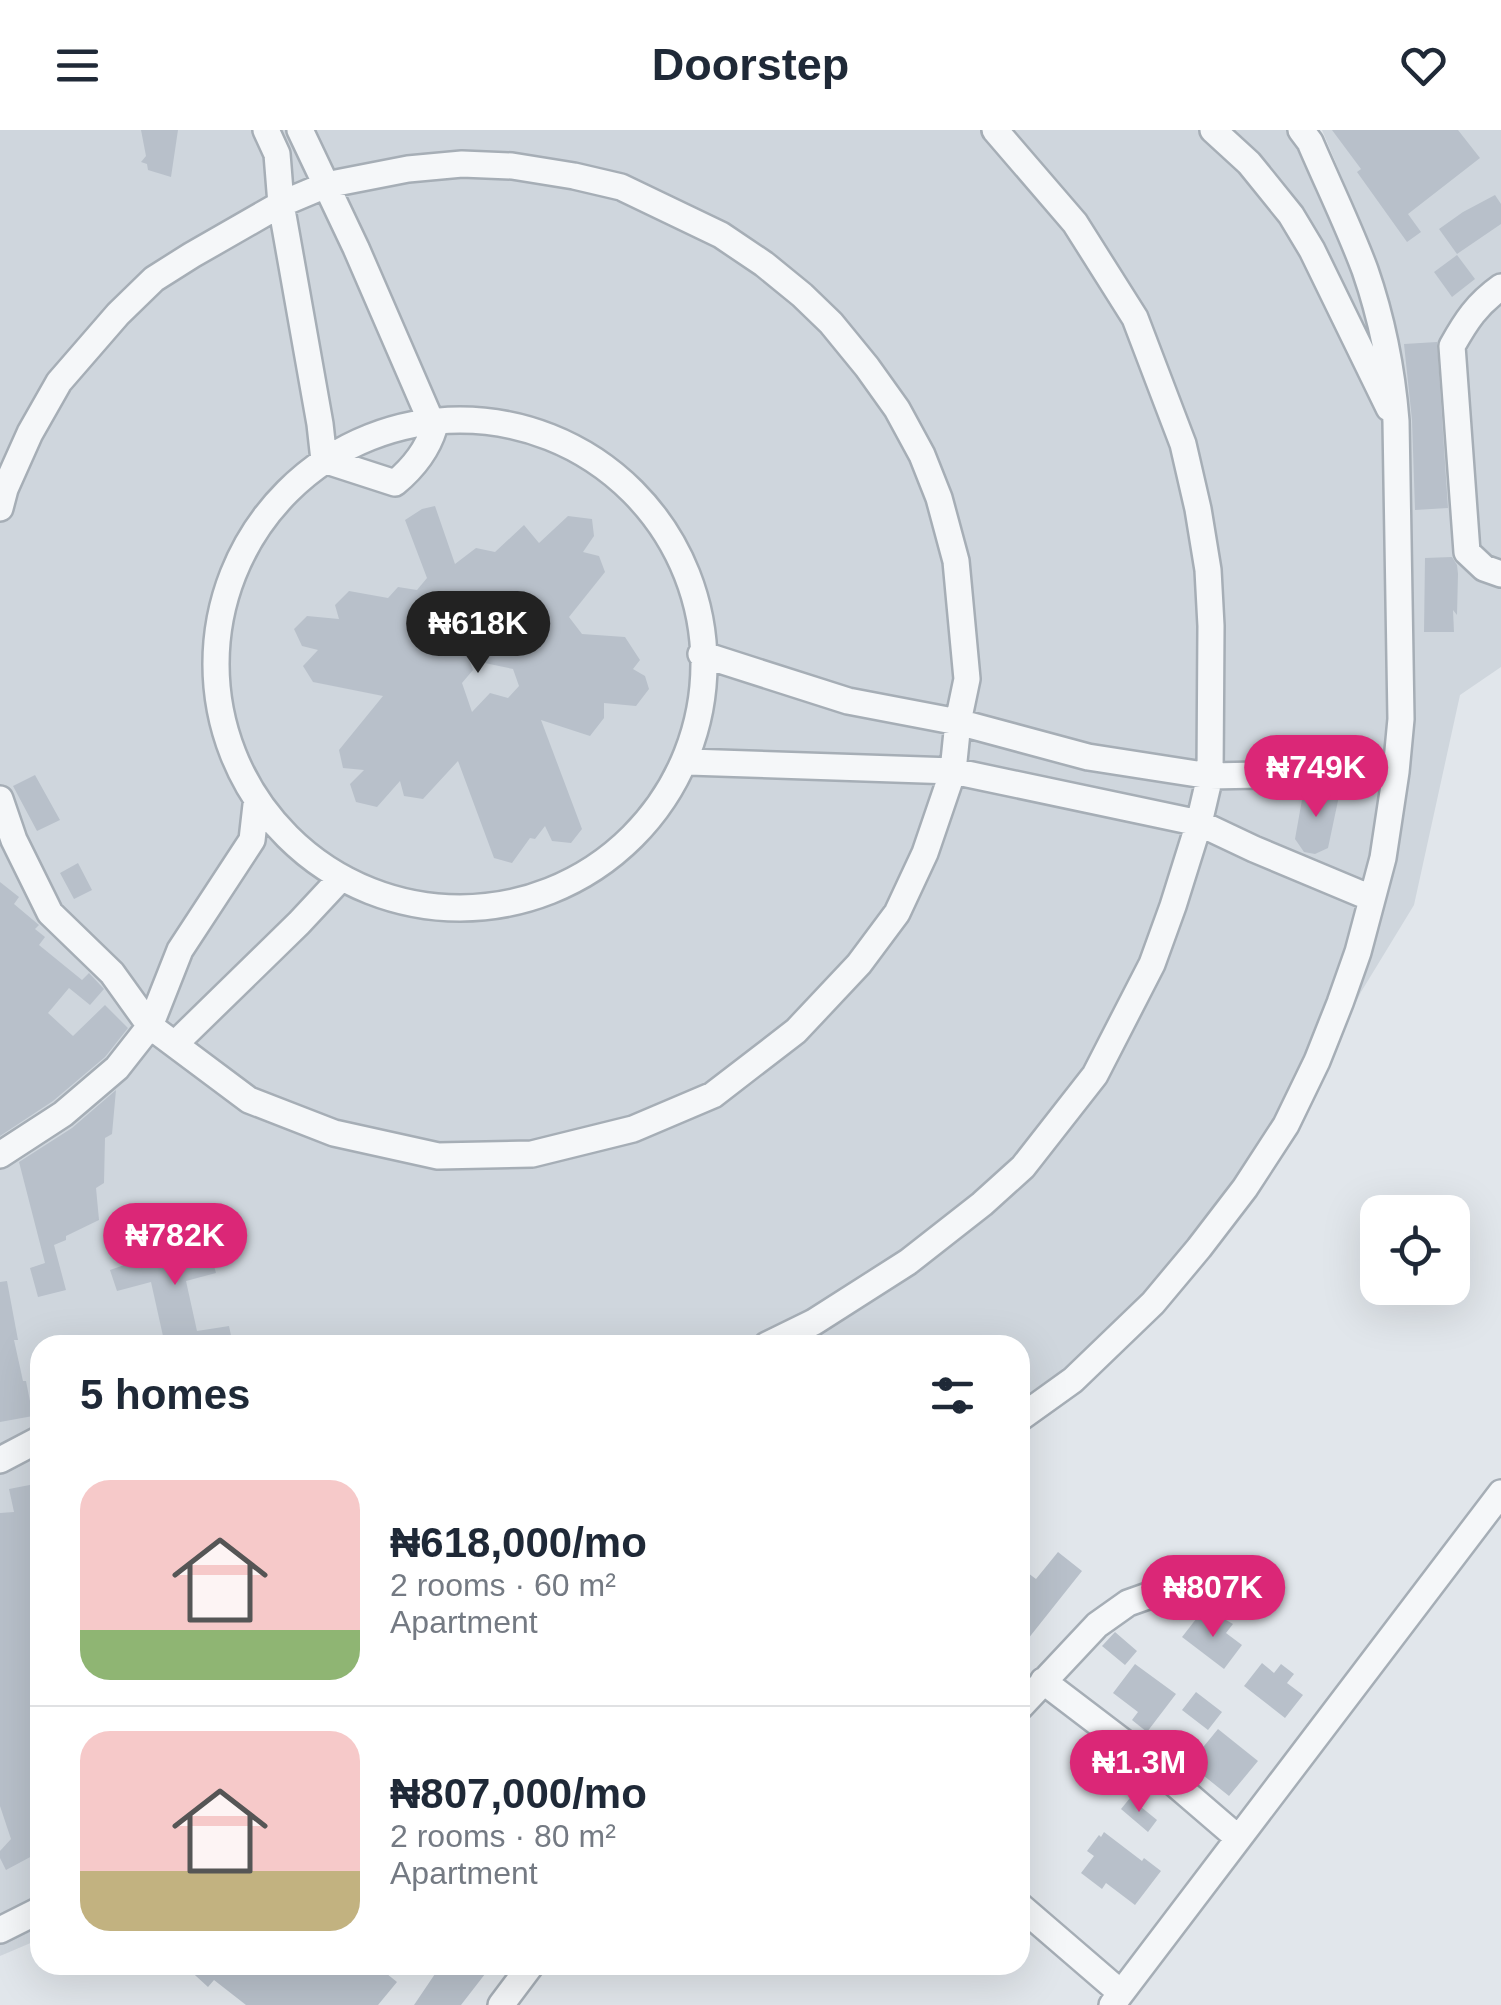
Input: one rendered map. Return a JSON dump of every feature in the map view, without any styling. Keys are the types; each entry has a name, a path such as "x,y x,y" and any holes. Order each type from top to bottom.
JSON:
{"street":[{"path":"266,130 277,154 324,460"},
{"path":"300,130 434,428 430,444 395,483 324,460"},
{"path":"787,1335 908,1262 982,1204 1023,1168 1095,1075 1152,964 1200,823 1210,776 1208,570 1183,444 1136,318 1075,223 995,130"},
{"path":"1213,130 1249,164 1291,215 1396,421"},
{"path":"1030,1411 1073,1380 1153,1304 1245,1188 1286,1125 1316,1061 1358,952 1383,858 1402,719 1392,379 1365,270 1310,142 1301,130"},
{"path":"0,508 30,433 59,382 154,279 192,255 282,204 326,185 408,169 462,164 512,166 574,176 621,187 720,235 802,294 867,366 897,408 939,498 956,561 966,679 953,771 924,853 897,913 858,964 796,1031 713,1096 633,1129 532,1154 438,1156 334,1133 249,1100 150,1026 112,974 50,913 14,840 0,799"},
{"path":"1501,287 1482,300 1452,346 1467,552 1484,568 1501,574"},
{"path":"464,418 560,441 606,470 644,503 673,544 691,582 702,654 702,701 688,762 654,818 617,854 556,889 518,900 480,905 432,903 341,878 279,832 256,805 229,744 215,678 223,595 248,540 282,494 324,460 377,434 431,420 464,418"},
{"path":"702,654 848,701 958,722 1088,758 1210,776 1396,772"},
{"path":"688,762 953,771 1200,823 1372,898"},
{"path":"0,1155 63,1114 117,1068 150,1026 180,950 252,840 256,805"},
{"path":"175,1044 341,878"},
{"path":"0,1460 30,1444"},
{"path":"1030,1916 1117,1999 1501,1492"},
{"path":"1030,1696 1097,1625 1128,1603 1173,1587 1225,1601"},
{"path":"1043,1681 1152,1764 1238,1838"},
{"path":"0,1930 30,1915"},
{"path":"501,2005 524,1975"}],"shaded area":[{"path":"0,130 1306,130 1354,206 1322,130 1501,130 1501,667 1460,695 1414,905 1361,992 1294,1127 1176,1280 1030,1410 1030,1335 30,1335 30,1943 0,1956"}],"building":[{"path":"141,130 178,130 171,177 148,170 147,164 141,162 146,156"},
{"path":"1332,130 1458,130 1480,158 1408,214 1421,232 1407,242"},
{"path":"1495,195 1501,204 1501,224 1457,254 1439,229"},
{"path":"1457,255 1475,279 1452,297 1434,272"},
{"path":"1437,342 1448,508 1415,510 1404,344"},
{"path":"435,506 455,564 476,548 495,552 524,525 539,543 568,516 592,519 594,536 583,552 599,556 605,572 569,617 582,634 625,637 640,660 633,669 645,676 649,689 636,706 604,703 604,718 590,736 541,720 582,829 571,843 552,841 545,826 535,839 530,838 512,863 494,858 458,761 423,799 404,796 400,781 377,807 356,802 350,784 364,770 343,768 339,750 383,696 313,682 303,666 318,650 302,646 294,629 307,616 339,619 335,605 349,591 388,598 398,587 417,590 427,578 405,520","holes":["477,615 494,616 499,632 475,661 513,669 519,686 508,698 490,693 472,712 462,683 473,670 466,652 444,648"]},
{"path":"1452,557 1458,574 1454,632 1424,632 1425,558"},
{"path":"35,775 60,820 37,831 13,786"},
{"path":"1306,790 1333,790 1339,796 1328,848 1315,854 1304,852 1295,839"},
{"path":"78,863 92,890 74,899 60,873"},
{"path":"0,882 19,897 14,904 39,925 35,929 45,937 39,945 82,980 89,973 104,989 90,1005 69,988 48,1013 73,1036 105,1005 128,1028 105,1057 53,1101 0,1136"},
{"path":"116,1090 112,1134 105,1138 104,1183 96,1188 99,1220 54,1245 66,1290 38,1297 30,1268 45,1263 19,1162 72,1128"},
{"path":"204,1229 216,1273 186,1281 197,1331 229,1326 231,1335 163,1335 151,1282 117,1291 110,1270 139,1260 138,1254 177,1244 175,1237"},
{"path":"7,1281 30,1417 0,1422 0,1282"},
{"path":"30,1485 30,1857 6,1870 0,1858 0,1851 11,1839 0,1806 0,1513 14,1512 9,1489"},
{"path":"1058,1552 1082,1571 1030,1636 1030,1574 1036,1579"},
{"path":"1200,1614 1213,1624 1219,1616 1233,1624 1226,1633 1242,1645 1224,1669 1182,1637"},
{"path":"1115,1632 1137,1651 1125,1665 1102,1646"},
{"path":"1262,1663 1274,1673 1281,1664 1294,1674 1287,1683 1303,1695 1285,1718 1244,1686"},
{"path":"1135,1664 1176,1694 1147,1732 1132,1720 1138,1712 1113,1693"},
{"path":"1196,1692 1222,1712 1208,1730 1182,1710"},
{"path":"1218,1729 1258,1761 1229,1796 1193,1767 1199,1760 1195,1757"},
{"path":"1130,1798 1157,1820 1148,1832 1121,1809"},
{"path":"1104,1832 1161,1871 1135,1905 1106,1883 1102,1889 1081,1873 1094,1856 1087,1851"},
{"path":"195,1975 388,1975 397,1982 378,2005 246,2005 214,1980 208,1987"},
{"path":"434,1975 484,1975 461,2005 414,2005"}]}
